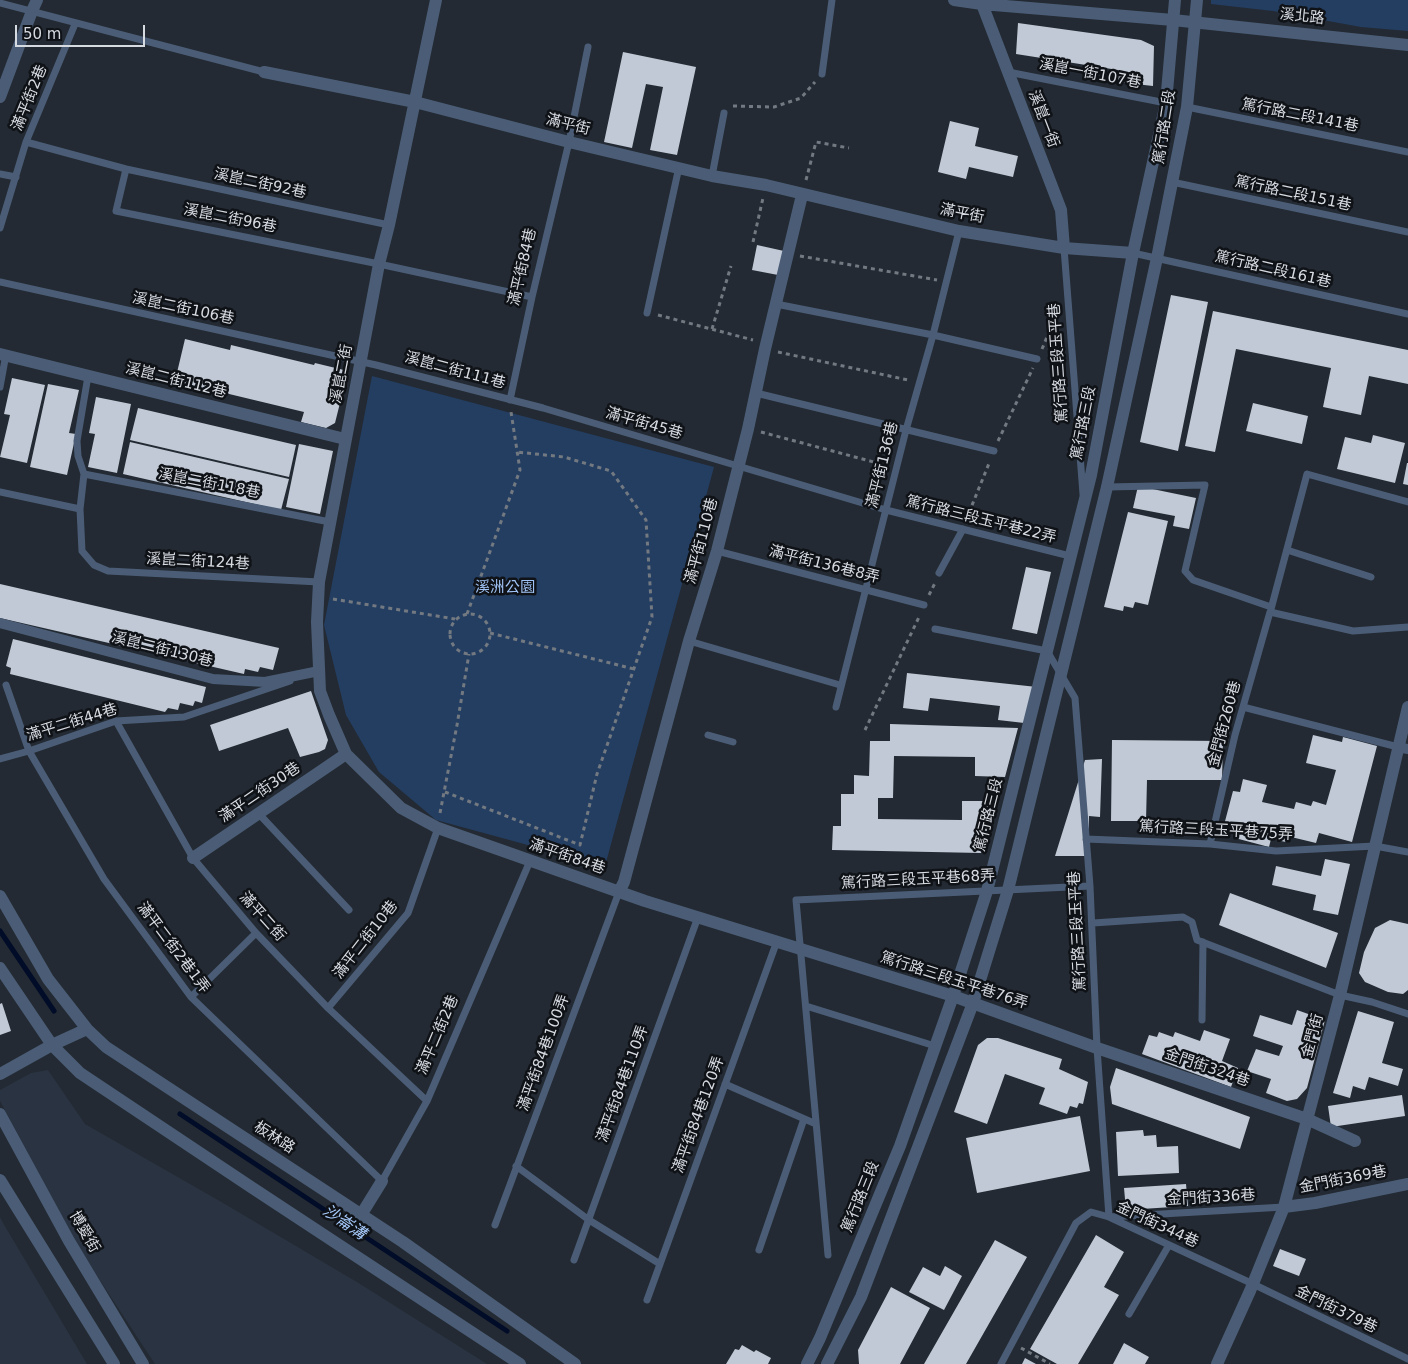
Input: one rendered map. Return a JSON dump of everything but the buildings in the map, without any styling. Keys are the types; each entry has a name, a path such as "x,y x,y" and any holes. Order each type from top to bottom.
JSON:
{"street":[{"name":"溪崑二街","path":"346,754 320,691 317,622 320,582 379,264 389,225 436,0"},
{"name":"溪北路","path":"954,0 1195,22 1408,45"},
{"name":"篤行路二段","path":"1133,253 1166,102 1175,0"},
{"name":"篤行路二段","path":"1157,258 1187,106 1197,0"},
{"name":"溪崑一街","path":"982,4 1060,210 1064,248"},
{"path":"0,97 34,6"},
{"name":"滿平街","path":"264,72 415,102 569,142 712,176 766,185 959,231 1064,248 1133,253"},
{"name":"滿平街110巷","path":"618,892 624,882 689,641 717,552 748,429 787,253 802,195"},
{"name":"篤行路三段","path":"807,1364 820,1338 900,1146 953,996 987,891 1091,475 1133,253"},
{"path":"827,1364 861,1297 972,1003 1008,890 1107,487 1157,258"},
{"name":"溪崑二街112巷","path":"3,354 346,439"},
{"name":"溪崑二街130巷","path":"0,624 213,679 265,682 319,671"},
{"name":"金門街","path":"1217,1364 1253,1284 1284,1207 1340,995 1375,846 1403,748 1408,707"},
{"name":"滿平街84巷","path":"346,754 401,808 438,828 618,892 800,948"},
{"name":"滿平二街30巷","path":"193,858 346,754"},
{"name":"板林路","path":"0,896 48,979 87,1029 106,1047 403,1242 575,1364"},
{"name":"篤行路三段玉平巷76弄","path":"800,948 953,996 1097,1048"},
{"path":"0,968 52,1045 80,1072 520,1364"},
{"path":"0,1074 52,1045 87,1029"},
{"name":"金門街324巷","path":"1097,1048 1307,1120 1355,1142"},
{"name":"博愛街","path":"0,1114 69,1241 143,1364"},
{"path":"0,1180 114,1364"},
{"name":"滿平二街2巷","path":"361,1215 382,1181"},
{"name":"金門街369巷","path":"1284,1207 1315,1203 1408,1184"}],"lane":[{"path":"822,74 832,0"},
{"name":"滿平街","path":"0,3 34,6 75,24 264,72"},
{"name":"滿平街2巷","path":"75,24 26,142 126,169"},
{"name":"滿平街84巷","path":"510,400 532,297 569,142 588,47"},
{"name":"溪崑一街107巷","path":"1008,72 1166,102"},
{"name":"篤行路二段141巷","path":"1187,106 1408,152"},
{"path":"712,176 724,113"},
{"path":"0,228 26,142"},
{"path":"647,312 679,167"},
{"name":"溪崑二街92巷","path":"126,169 389,225"},
{"name":"溪崑二街96巷","path":"126,169 116,210 379,264"},
{"path":"0,174 16,177"},
{"name":"篤行路二段151巷","path":"1172,182 1408,232"},
{"name":"滿平街136巷","path":"836,708 840,685 959,231"},
{"name":"篤行路三段玉平巷","path":"1064,248 1084,505"},
{"name":"篤行路二段161巷","path":"1133,253 1408,314"},
{"path":"379,264 532,297"},
{"name":"溪崑二街106巷","path":"0,282 360,362"},
{"path":"776,304 933,335 1037,359"},
{"path":"0,387 3,354"},
{"name":"溪崑二街111巷","path":"360,362 543,408"},
{"path":"0,492 80,509 84,474 78,456 77,441 88,376"},
{"path":"756,393 994,451"},
{"name":"滿平街45巷","path":"543,408 886,510"},
{"name":"溪崑二街118巷","path":"84,474 330,522"},
{"name":"金門街260巷","path":"1210,844 1235,735 1271,610 1306,474 1408,502"},
{"path":"1107,487 1205,485 1185,571 1193,580 1271,610 1353,631 1408,627"},
{"name":"溪崑二街124巷","path":"80,509 82,551 94,565 108,571 320,582"},
{"name":"篤行路三段玉平巷22弄","path":"886,510 1070,556"},
{"path":"939,573 962,529"},
{"path":"1287,550 1371,577"},
{"name":"滿平街136巷8弄","path":"717,552 924,605"},
{"path":"935,629 1048,650"},
{"path":"689,641 840,685"},
{"name":"篤行路三段玉平巷","path":"1048,650 1075,698 1093,923 1097,1048 1109,1217"},
{"name":"滿平二街44巷","path":"0,759 116,721 184,717 319,671"},
{"name":"滿平二街2巷1弄","path":"6,685 29,751 104,879 190,997 382,1181"},
{"path":"1243,707 1403,748"},
{"name":"滿平二街","path":"116,721 193,858 256,933 328,1008 427,1101"},
{"path":"708,735 733,742"},
{"path":"259,814 349,910"},
{"name":"滿平二街10巷","path":"328,1008 408,913 438,828"},
{"name":"篤行路三段玉平巷75弄","path":"1086,839 1210,844 1276,851 1375,846 1408,852"},
{"name":"滿平二街2巷","path":"382,1181 427,1101 530,861"},
{"name":"篤行路三段玉平巷68弄","path":"800,948 796,900 1090,886"},
{"name":"滿平街84巷100弄","path":"495,1225 618,892"},
{"name":"滿平街84巷110弄","path":"574,1260 698,917"},
{"path":"1093,923 1183,917 1192,922 1200,941 1202,1020"},
{"path":"190,997 256,933"},
{"name":"滿平街84巷120弄","path":"646,1300 776,940"},
{"path":"1200,941 1340,995 1372,1002 1408,1014"},
{"path":"800,948 828,1255"},
{"path":"806,1006 935,1046"},
{"path":"725,1084 816,1124"},
{"path":"759,1250 804,1119"},
{"path":"516,1166 589,1220 660,1264"},
{"name":"金門街336巷","path":"1109,1217 1284,1207"},
{"name":"金門街344巷","path":"1012,1343 1076,1223 1091,1212 1109,1217 1253,1284"},
{"path":"1129,1314 1169,1245"},
{"name":"金門街379巷","path":"1253,1284 1408,1360"},
{"path":"1000,1364 1012,1343"}],"path":[{"path":"724,113 726,106 774,107 801,98 822,74"},
{"path":"802,195 816,142 850,148"},
{"path":"753,242 766,185"},
{"path":"787,253 946,282"},
{"path":"712,329 731,266"},
{"path":"962,529 994,451 1067,289"},
{"path":"647,312 712,329 766,346 920,383"},
{"path":"467,614 520,470 510,400"},
{"path":"748,429 896,468"},
{"path":"445,792 580,846 597,774 652,617 646,520 611,471 564,457 517,452"},
{"path":"866,730 939,573"},
{"path":"333,599 455,620"},
{"path":"467,614 480,616 488,626 490,633 486,646 475,653 469,654 462,653 456,649 450,638 450,631 455,620 467,614"},
{"path":"490,633 634,669"},
{"path":"440,814 469,654"},
{"path":"1012,1343 1050,1364"}],"shaded area":[{"path":"48,1070 85,1124 357,1282 487,1364 155,1364 80,1250 0,1101 0,1090 31,1073"},
{"path":"0,1217 3,1223 87,1364 0,1364"}],"green space":[{"path":"1211,0 1408,0 1408,31 1361,27 1273,11 1211,4"},
{"name":"溪洲公園","path":"372,376 714,467 605,866 436,820 379,772 346,715 324,625"}],"waterway":[{"name":"沙崙溝","path":"0,931 54,1011"},
{"name":"沙崙溝","path":"180,1114 507,1331"}]}
